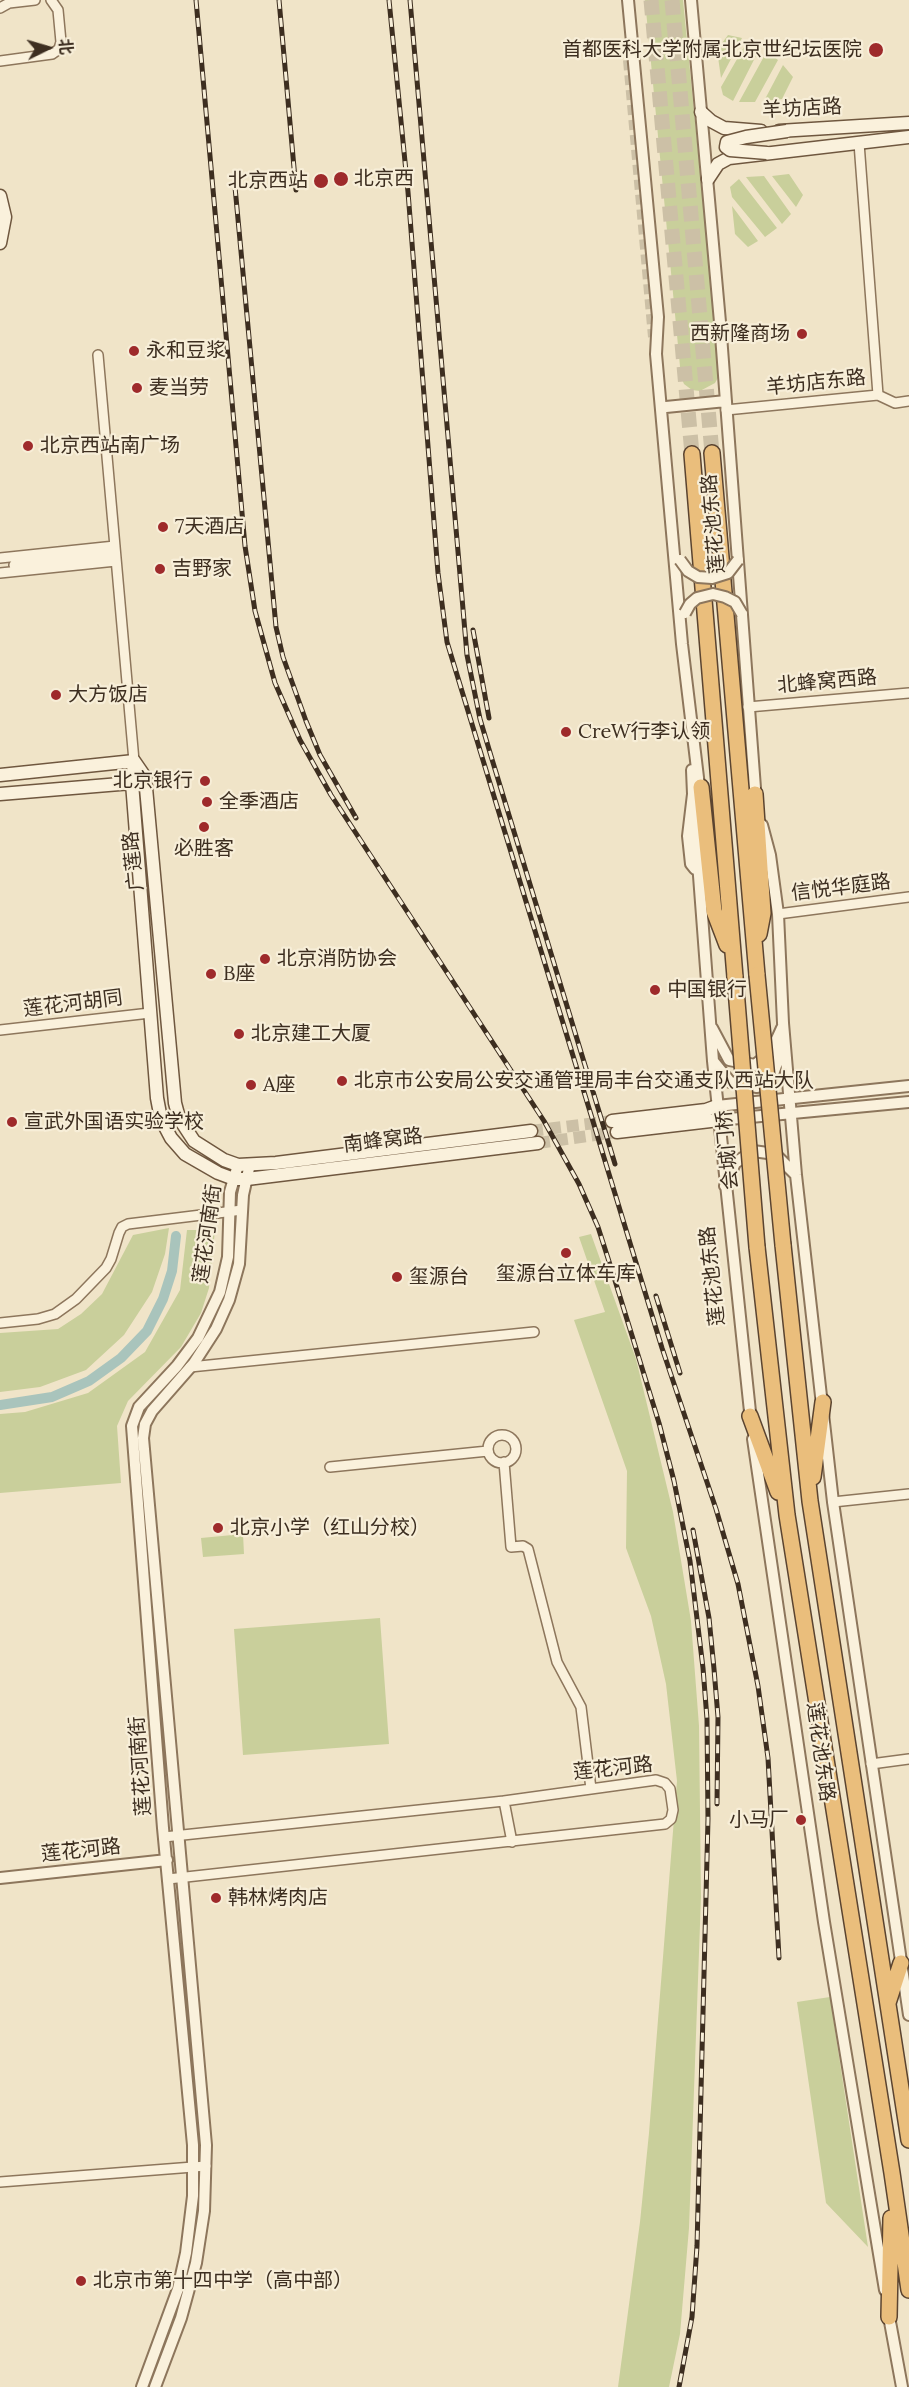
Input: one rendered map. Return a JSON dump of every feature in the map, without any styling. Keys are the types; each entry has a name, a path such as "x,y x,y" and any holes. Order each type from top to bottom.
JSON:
{"highway":[{"name":"莲花池东路","path":"712,453 757,975 810,1501 909,2140"},
{"name":"莲花池东路","path":"692,454 734,969"},
{"path":"701,787 714,911 734,969"},
{"path":"755,794 763,913 756,958"},
{"name":"会城门桥","path":"734,969 757,1247"},
{"name":"莲花池东路","path":"757,1247 787,1515 909,2290"},
{"path":"810,1501 823,1402"},
{"path":"750,1416 787,1515"},
{"path":"887,2006 902,1963"},
{"path":"889,2317 892,2173"}],"main road":[{"name":"羊坊店路","path":"701,112 711,121 734,130 787,131 909,123"},
{"path":"766,153 730,150 726,147 727,142 787,131"},
{"name":"羊坊店路","path":"711,174 729,158 909,137"},
{"path":"0,196 5,217 0,243"},
{"path":"0,775 134,761"},
{"name":"广莲路","path":"134,761 132,783 157,1098 161,1119 171,1138 185,1154 218,1173 234,1179"},
{"name":"广莲路","path":"134,761 145,777 172,1076 179,1118 190,1136 206,1150 224,1160 244,1165"},
{"path":"0,794 132,783"},
{"path":"717,1106 706,1110 614,1126 719,1120"},
{"name":"南蜂窝路","path":"244,1165 531,1131"},
{"name":"南蜂窝路","path":"234,1179 538,1143"}],"street":[{"path":"0,8 9,3 35,0"},
{"path":"0,61 52,54 59,49 61,42 58,10 51,0"},
{"name":"莲花池东路","path":"628,0 685,613 698,727 694,736"},
{"name":"莲花池东路","path":"691,0 701,112 711,174 755,794 770,855 778,914 783,1023 790,1098"},
{"path":"859,143 878,394"},
{"name":"莲花池东路","path":"658,317 656,354 682,645 701,787 696,836 712,1060 750,1416 821,1899 902,2387"},
{"name":"广莲路","path":"98,356 134,761"},
{"name":"羊坊店东路","path":"726,405 878,394 896,402 909,401"},
{"path":"666,407 726,405"},
{"path":"0,558 115,554"},
{"path":"0,567 115,554"},
{"path":"0,573 115,554"},
{"path":"680,560 688,572 698,577 712,578 728,573 738,560"},
{"path":"685,613 697,598 713,594 735,602 742,614"},
{"name":"北蜂窝西路","path":"748,707 909,693"},
{"path":"690,752 693,794 688,836 691,864 699,874"},
{"name":"信悦华庭路","path":"778,914 909,897"},
{"name":"莲花河胡同","path":"0,1030 150,1013"},
{"path":"710,1026 729,1060 755,1065 771,1052 783,1023"},
{"path":"712,1060 730,1082 757,1087 773,1074 785,1043"},
{"path":"717,1106 909,1086"},
{"path":"790,1098 796,1175 833,1502 909,2015"},
{"path":"719,1120 909,1102"},
{"path":"725,1187 735,1163 753,1151 775,1154 796,1175"},
{"name":"莲花河南街","path":"142,2387 178,2289 186,2253 193,2196 193,2145 164,1836 132,1426 139,1407 189,1350 213,1309 225,1274 230,1192 234,1179 244,1165"},
{"name":"莲花河南街","path":"155,2387 181,2318 194,2270 204,2211 206,2145 143,1438 145,1424 152,1411 190,1367 216,1329 229,1300 238,1264 247,1179 244,1165"},
{"path":"0,1323 38,1319 55,1314 76,1299 106,1268 122,1227 128,1224 242,1210"},
{"path":"190,1367 534,1332"},
{"path":"496,1436 510,1438 515,1445 514,1454 504,1462 492,1458 488,1451 490,1442 496,1436"},
{"path":"330,1467 488,1451"},
{"path":"504,1462 511,1547 523,1546 528,1549 557,1662 581,1707 591,1789"},
{"path":"833,1502 909,1494"},
{"path":"871,1764 909,1759"},
{"name":"莲花河路","path":"164,1836 504,1801 656,1780 665,1782 670,1789 673,1816 665,1824 168,1879"},
{"path":"504,1801 512,1842"},
{"name":"莲花河路","path":"0,1878 167,1860"},
{"path":"0,2182 206,2166"}],"green space":[{"path":"645,0 683,0 720,374 715,383 700,391 692,390 684,384 681,377"},
{"path":"728,35 742,38 721,78 717,50"},
{"path":"748,40 761,46 733,101 723,95 721,87"},
{"path":"767,51 778,60 755,102 739,102"},
{"path":"783,65 793,77 782,99 764,101"},
{"path":"789,174 803,195 796,207 772,176"},
{"path":"764,176 791,214 782,224 746,177"},
{"path":"739,179 777,228 765,237 732,197 730,187"},
{"path":"732,206 758,241 748,247 735,234"},
{"path":"169,1228 165,1254 152,1292 124,1335 86,1370 40,1387 0,1392 0,1333 58,1329 81,1314 102,1294 133,1235"},
{"path":"187,1230 215,1230 209,1288 201,1313 181,1347 128,1401 117,1426 121,1483 0,1493 0,1414 25,1412 88,1393 145,1352 180,1290"},
{"path":"591,1234 636,1359 673,1512 691,1621 699,1726 701,1897 689,2228 680,2334 669,2387 618,2387 640,2222 649,2133 677,1781 666,1684 651,1616 626,1548 627,1471 574,1320 605,1312 579,1237"},
{"path":"243,1534 244,1554 203,1557 201,1538"},
{"path":"380,1618 389,1744 243,1755 234,1629"},
{"path":"830,1997 868,2247 826,2203 797,2002"}],"waterway":[{"path":"0,1405 52,1397 89,1381 121,1358 147,1331 163,1299 172,1271 176,1236"}],"tunnel":[{"path":"651,0 692,454"},
{"path":"672,0 712,453"},
{"path":"628,60 653,337"},
{"path":"531,1131 612,1121"},
{"path":"538,1143 617,1132"}],"railway":[{"path":"196,0 245,546 255,611 275,683 300,740 331,795 544,1121 579,1184 598,1227 659,1423 674,1481 690,1561 703,1668 707,1719 708,1819 697,2246 692,2317 679,2387"},
{"path":"279,0 296,190"},
{"path":"389,0 408,192 438,573 447,642 662,1348 716,1509 738,1584 758,1686 768,1758 779,1958"},
{"path":"410,0 467,655 480,719 615,1164"},
{"path":"235,187 276,627 283,657 320,755 356,818"},
{"path":"473,630 489,718"},
{"path":"656,1296 680,1373"},
{"path":"693,1530 709,1618 714,1669 718,1717 717,1804"}],"place":[{"name":"首都医科大学附属北京世纪坛医院","path":"876,50"},
{"name":"北京西","path":"341,179"},
{"name":"北京西站","path":"321,181"},
{"name":"西新隆商场","path":"802,334"},
{"name":"永和豆浆","path":"134,351"},
{"name":"麦当劳","path":"137,388"},
{"name":"北京西站南广场","path":"28,446"},
{"name":"7天酒店","path":"163,527"},
{"name":"吉野家","path":"160,569"},
{"name":"大方饭店","path":"56,695"},
{"name":"CreW行李认领","path":"566,732"},
{"name":"北京银行","path":"205,781"},
{"name":"全季酒店","path":"207,802"},
{"name":"必胜客","path":"204,827"},
{"name":"北京消防协会","path":"265,959"},
{"name":"B座","path":"211,974"},
{"name":"中国银行","path":"655,990"},
{"name":"北京建工大厦","path":"239,1034"},
{"name":"北京市公安局公安交通管理局丰台交通支队西站大队","path":"342,1081"},
{"name":"A座","path":"251,1085"},
{"name":"宣武外国语实验学校","path":"12,1122"},
{"name":"玺源台立体车库","path":"566,1253"},
{"name":"玺源台","path":"397,1277"},
{"name":"北京小学（红山分校）","path":"218,1528"},
{"name":"小马厂","path":"801,1820"},
{"name":"韩林烤肉店","path":"216,1898"},
{"name":"北京市第十四中学（高中部）","path":"81,2281"}]}
